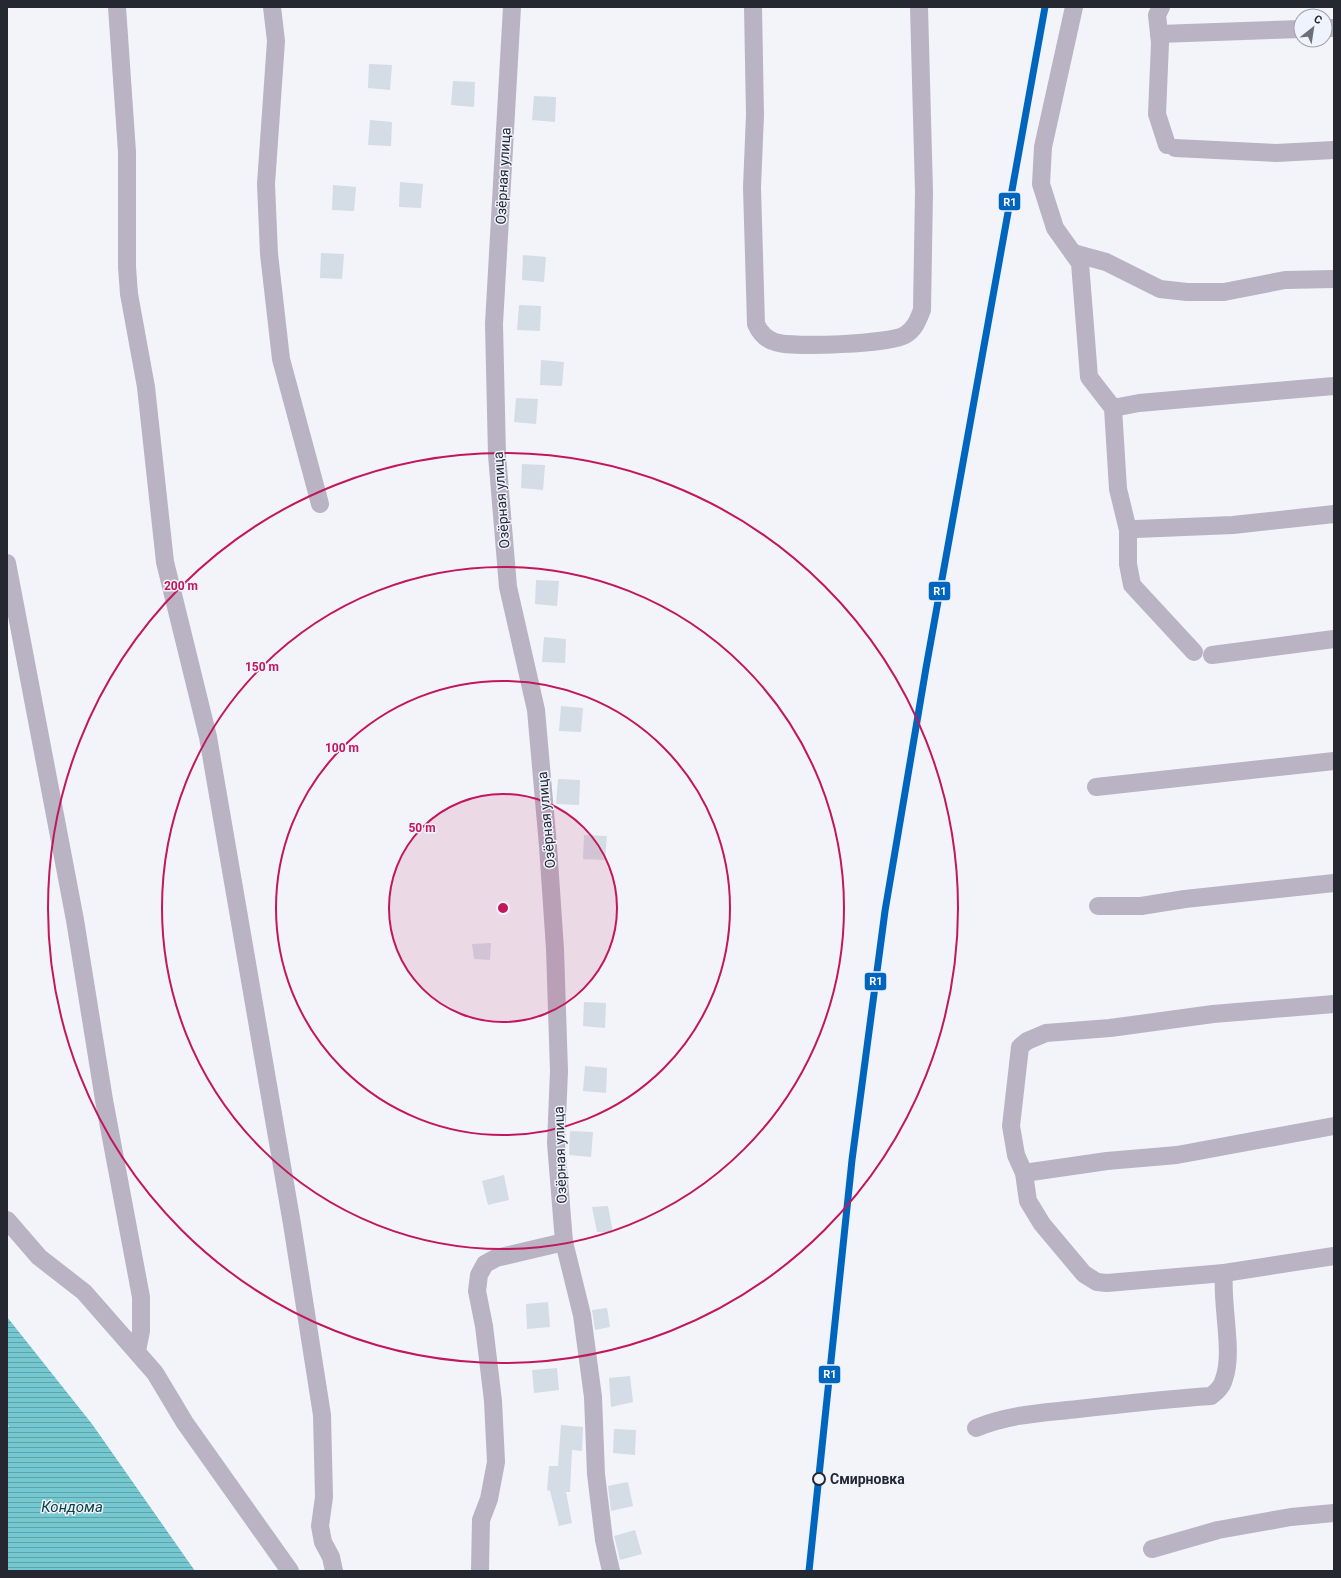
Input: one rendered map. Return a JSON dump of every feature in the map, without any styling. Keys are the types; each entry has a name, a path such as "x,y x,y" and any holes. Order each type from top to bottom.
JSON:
{"street":[{"path":"117,7 127,152 127,267 129,294 146,387 165,562 208,737 292,1224 322,1415 324,1497 320,1526 323,1542 331,1557 334,1571"},
{"path":"272,7 276,41 266,184 269,254 281,359 320,504"},
{"name":"Озёрная улица","path":"512,7 494,324 497,455 508,587 536,710 548,846 555,949 559,1071 556,1143 564,1242 582,1315 593,1397 596,1474 604,1540 611,1571"},
{"path":"753,7 755,115 752,187 756,324 760,333 766,339 776,343 790,344 871,343 890,339 905,335 915,326 922,310 924,192 919,7"},
{"path":"1074,7 1043,147 1041,184 1055,228 1080,263 1089,377 1113,408 1118,489 1128,530 1128,564 1132,585 1194,652"},
{"path":"1161,7 1157,15 1160,34 1158,114 1171,147 1276,153 1334,150"},
{"path":"1160,34 1293,29"},
{"path":"1073,253 1106,262 1160,289 1187,292 1224,292 1285,280 1334,279"},
{"path":"1113,408 1139,403 1334,386"},
{"path":"1136,528 1233,525 1334,514"},
{"path":"7,563 75,920 104,1100 140,1297 141,1331 136,1350"},
{"path":"1212,655 1334,639"},
{"path":"1096,787 1334,761"},
{"path":"1098,906 1141,906 1185,899 1334,884"},
{"path":"1334,1004 1213,1014 1110,1028 1046,1033 1027,1041 1020,1047 1011,1126 1016,1155 1024,1173 1028,1201 1042,1224 1084,1274 1097,1282 1107,1283 1224,1273 1334,1256"},
{"path":"1024,1173 1107,1161 1177,1155 1334,1126"},
{"path":"7,1220 39,1257 84,1292 136,1350 154,1373 185,1423 290,1571"},
{"path":"480,1571 481,1520 489,1499 496,1462 493,1401 484,1326 477,1291 479,1275 485,1264 496,1258 564,1242"},
{"path":"976,1428 996,1420 1039,1413 1211,1396 1219,1389 1224,1379 1228,1361 1223,1291 1224,1273"},
{"path":"1152,1549 1218,1530 1291,1517 1334,1513"}],"water":[{"name":"Кондома","path":"7,1317 92,1424 195,1571 7,1571 7,1428 9,1426 7,1424"}],"building":[{"path":"369,64 392,65 390,90 368,88"},
{"path":"453,81 475,82 474,107 451,105"},
{"path":"534,96 556,97 555,122 532,120"},
{"path":"370,120 392,122 391,146 368,145"},
{"path":"400,182 423,184 421,208 399,207"},
{"path":"333,185 356,187 354,211 332,210"},
{"path":"321,253 344,254 342,279 320,278"},
{"path":"523,255 546,257 544,282 522,280"},
{"path":"519,305 541,306 540,331 517,330"},
{"path":"541,360 564,362 562,386 540,385"},
{"path":"516,398 538,399 536,424 514,422"},
{"path":"522,464 545,465 543,490 521,488"},
{"path":"536,580 559,581 557,606 535,604"},
{"path":"544,637 566,639 565,663 542,662"},
{"path":"561,706 583,708 581,732 559,731"},
{"path":"558,779 580,780 579,805 556,804"},
{"path":"584,835 607,836 605,860 583,859"},
{"path":"491,943 490,960 474,959 472,944"},
{"path":"584,1002 606,1003 605,1028 583,1026"},
{"path":"585,1066 607,1068 606,1093 583,1091"},
{"path":"570,1131 593,1132 591,1157 569,1155"},
{"path":"504,1175 509,1200 488,1205 482,1181"},
{"path":"608,1206 613,1233 597,1232 592,1207"},
{"path":"548,1302 550,1327 527,1329 526,1304"},
{"path":"607,1308 610,1327 595,1330 592,1310"},
{"path":"557,1368 559,1390 534,1393 532,1370"},
{"path":"630,1376 633,1402 611,1407 609,1378"},
{"path":"561,1425 583,1427 582,1451 572,1450 570,1492 566,1492 572,1523 559,1526 550,1491 547,1490 549,1466 558,1466"},
{"path":"614,1429 636,1430 635,1455 613,1453"},
{"path":"628,1482 633,1506 611,1511 608,1486"},
{"path":"635,1530 642,1554 620,1560 614,1536"}],"transit line":[{"name":"R1","path":"809,1571 852,1160 885,911 926,668 1045,7"}],"place":[{"name":"Смирновка","path":"819,1479"}]}
